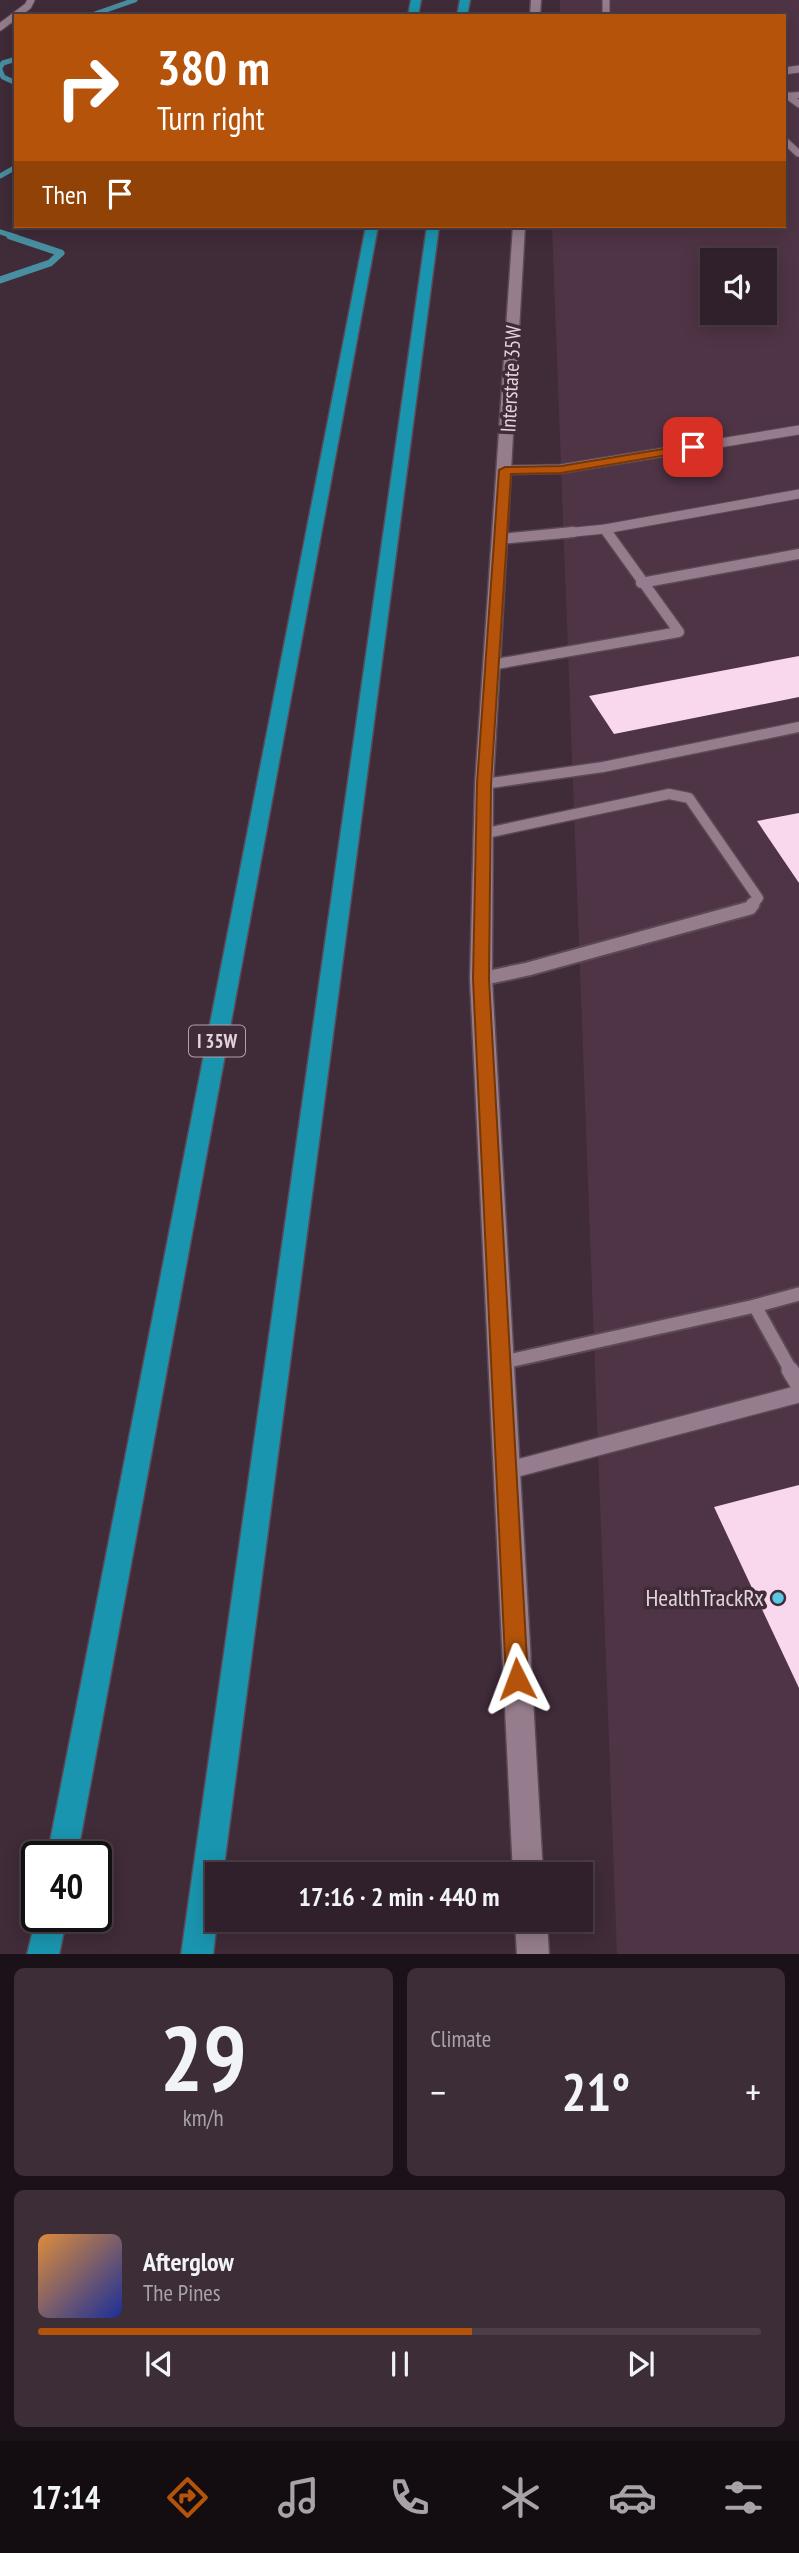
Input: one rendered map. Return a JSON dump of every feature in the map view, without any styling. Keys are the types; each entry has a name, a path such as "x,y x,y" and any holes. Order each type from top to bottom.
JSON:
{"highway":[{"name":"I 35W","path":"65,1841 372,228"},
{"path":"197,1954 433,228"},
{"path":"43,1954 48,1932"}],"street":[{"name":"Interstate 35W","path":"519,228 484,784 481,979 527,1862"},
{"path":"532,1932 533,1954"}],"lane":[{"path":"17,14 28,6 30,0"},
{"path":"790,95 799,104"},
{"path":"505,470 561,469 799,430"},
{"path":"500,539 605,529 799,494"},
{"path":"491,666 679,632 641,583 605,529"},
{"path":"641,583 799,554"},
{"path":"484,784 603,767 799,727"},
{"path":"481,979 528,970 750,908 758,898 689,798 669,794 482,834"},
{"path":"500,1363 799,1294"},
{"path":"755,1306 799,1385"},
{"path":"506,1471 799,1394"}],"shaded area":[{"path":"560,0 799,0 799,1954 617,1954 552,228 786,228 786,14 560,14"}],"building":[{"path":"799,656 799,697 614,734 589,696"},
{"path":"799,813 799,883 757,821"},
{"name":"HealthTrackRx","path":"799,1485 799,1688 714,1507"}],"waterway":[{"path":"95,14 135,0"},
{"path":"0,68 3,63 14,60"},
{"path":"0,70 3,77 14,82"},
{"path":"0,176 14,168"},
{"path":"0,232 16,237"},
{"path":"0,280 50,263 61,253 10,236"}],"place":[{"name":"HealthTrackRx","path":"778,1598"}],"route":[{"path":"517,1679 481,979 484,784 505,470 561,469 693,447"}]}
